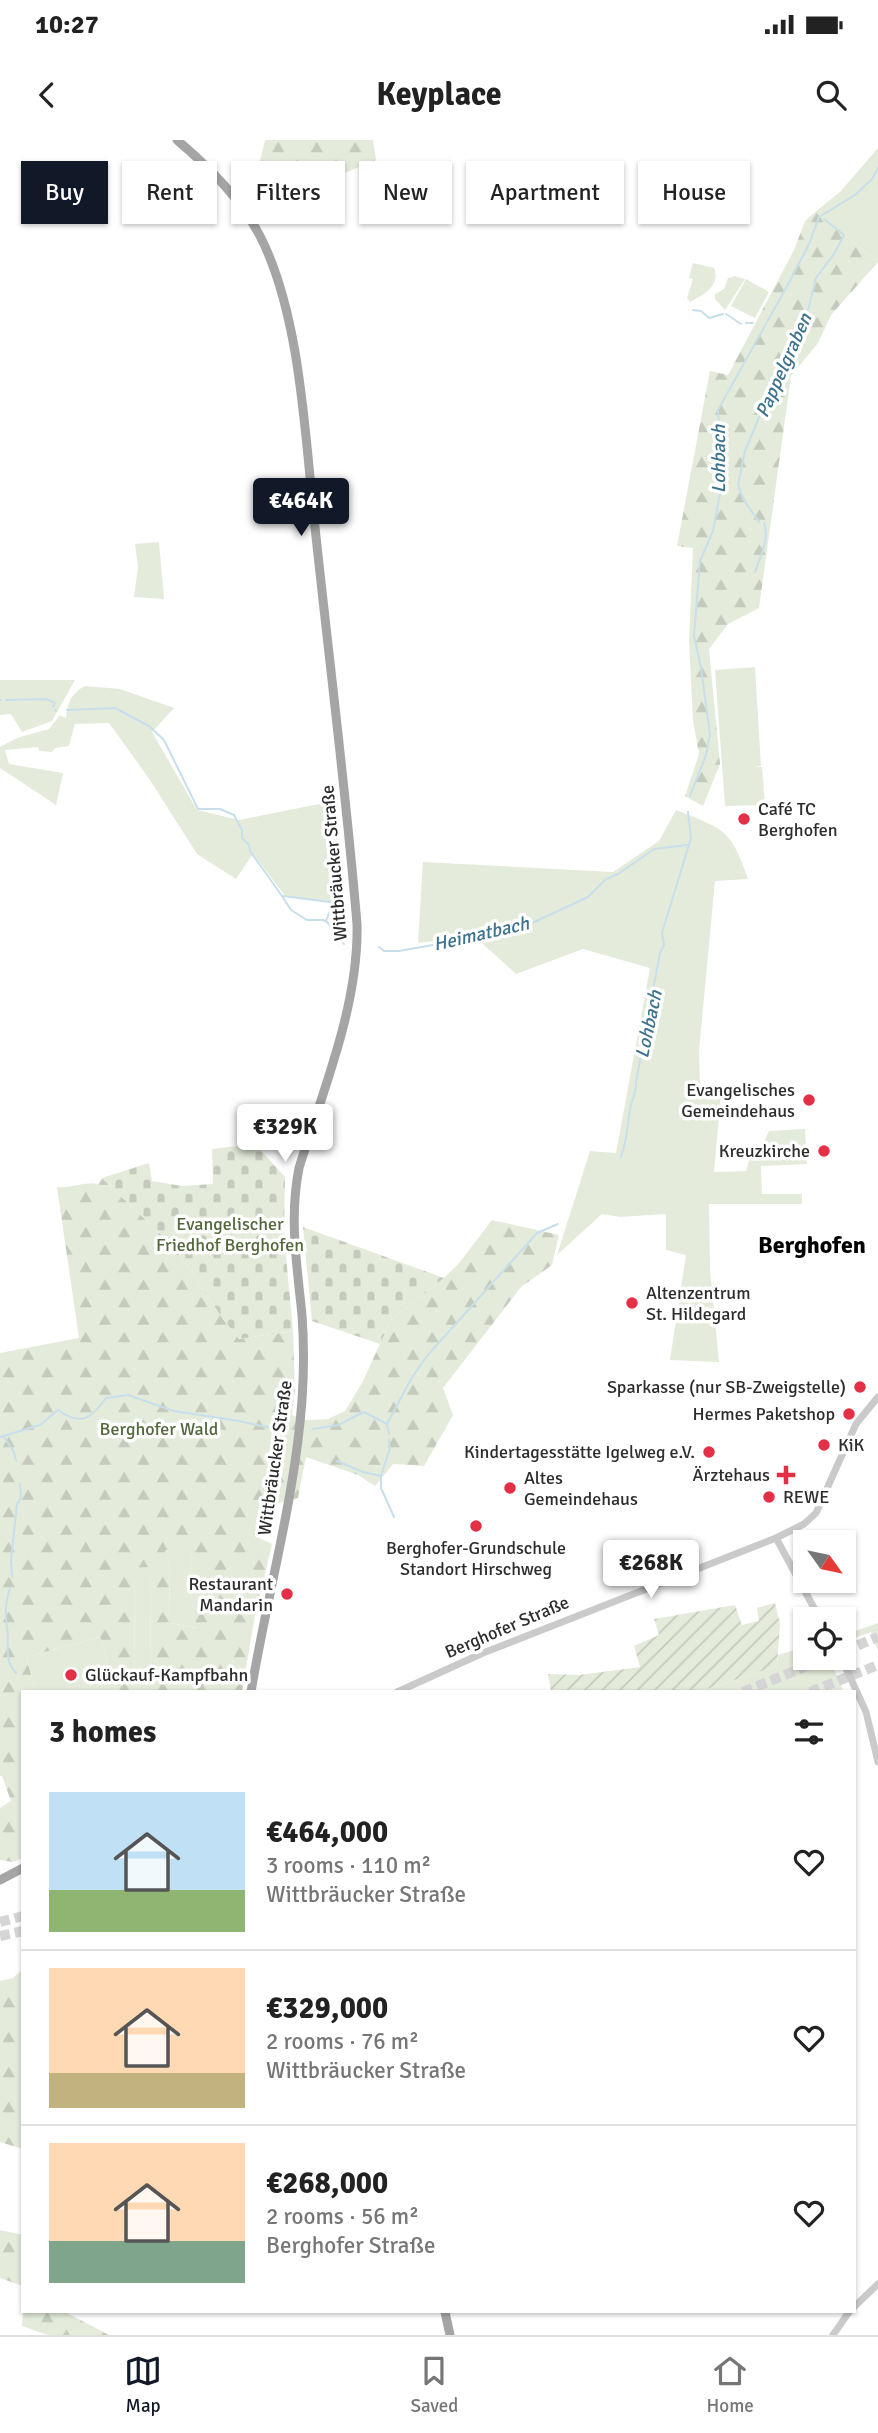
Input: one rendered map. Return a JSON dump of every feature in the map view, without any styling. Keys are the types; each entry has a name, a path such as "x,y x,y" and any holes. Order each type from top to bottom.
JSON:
{"main road":[{"name":"Wittbräucker Straße","path":"177,140 223,184 239,203 260,237 271,262 290,328 304,431 357,924 354,983 299,1168 294,1196 293,1233 303,1347 302,1399 296,1451 251,1690"},
{"path":"0,1880 21,1869"},
{"path":"445,2313 450,2335"}],"street":[{"name":"Berghofer Straße","path":"401,1690 482,1653 776,1538 804,1524 816,1513 856,1424 878,1396"},
{"path":"776,1538 813,1607"},
{"path":"847,1670 866,1712 878,1762"},
{"path":"856,2305 878,2284"},
{"path":"833,2335 848,2313"}],"green space":[{"path":"265,140 373,140 376,160 359,161 359,167 345,173 345,161 260,161"},
{"path":"878,148 878,262 815,212 840,192"},
{"path":"815,212 878,262 831,315 818,343 791,376 759,608 728,624 709,649 720,764 703,806 685,796 699,754 693,721 689,641 693,548 677,546 710,371 728,375 794,250 805,221"},
{"path":"693,263 714,268 716,274 713,285 690,302 687,298 693,279 689,278"},
{"path":"735,276 745,279 725,310 715,299 715,294 724,289 728,278"},
{"path":"746,279 769,292 755,318 731,306"},
{"path":"159,542 164,599 134,597 138,567 135,544"},
{"path":"755,667 761,766 754,767 762,767 765,805 725,806 715,670"},
{"path":"0,680 75,680 52,721 22,732 11,714 0,715"},
{"path":"85,686 120,689 174,708 152,732 197,810 239,820 334,801 346,903 286,897 253,854 236,879 197,854 150,780 109,723 75,724 69,746 55,748 52,752 39,751 38,747 5,750 9,764 63,773 56,805 0,768 0,747 17,738 49,729 60,715 66,718 71,699"},
{"path":"676,810 723,832 736,849 748,879 715,881 699,1051 700,1084 722,1084 714,1172 746,1171 751,1153 759,1152 769,1131 805,1129 807,1164 761,1166 762,1194 802,1194 802,1204 709,1204 710,1269 719,1362 670,1360 686,1255 666,1250 666,1214 620,1217 602,1214 557,1255 590,1151 616,1153 650,968 583,949 516,974 474,936 418,943 423,862 613,872 659,841"},
{"name":"Evangelischer Friedhof Berghofen","path":"255,1144 285,1177 284,1235 293,1331 239,1339 176,1249 102,1178 149,1163 152,1181 182,1186 213,1184 212,1149"},
{"name":"Berghofer Wald","path":"102,1178 176,1249 239,1339 293,1331 295,1388 292,1415 306,1420 328,1419 345,1411 362,1383 391,1320 444,1278 460,1262 492,1220 559,1235 552,1265 521,1287 443,1388 453,1415 424,1466 393,1464 375,1486 358,1475 306,1457 298,1498 259,1508 255,1536 272,1544 254,1621 242,1690 150,1690 151,1567 134,1568 135,1690 115,1690 100,1637 26,1657 35,1690 21,1690 21,1859 13,1862 0,1860 0,1808 11,1801 0,1776 0,1353 79,1338 57,1187 98,1184","holes":["165,1550 190,1551 192,1603 197,1628 170,1623 169,1563"]},
{"name":"Evangelischer Friedhof Berghofen","path":"303,1227 444,1278 391,1320 380,1344 312,1321"},
{"path":"165,1550 190,1550 192,1603 198,1628 170,1623 169,1563"},
{"path":"151,1567 150,1690 135,1690 134,1568"},
{"path":"775,1603 780,1624 777,1666 704,1690 551,1690 548,1674 579,1675 640,1667 634,1646 659,1635 654,1619 735,1605 742,1625 759,1621 757,1608"},
{"path":"878,1623 878,1651 871,1632 856,1638 856,1631"},
{"name":"Glückauf-Kampfbahn","path":"100,1637 115,1690 35,1690 26,1657"},
{"path":"793,1651 793,1670 834,1670 843,1689 704,1690 777,1666 778,1655"},
{"path":"21,1971 21,2148 0,2142 0,1981 13,1978"},
{"path":"0,2230 21,2235 21,2285 0,2278"},
{"path":"23,2313 67,2313 109,2335 48,2335 22,2326"}],"waterway":[{"name":"Lohbach","path":"690,796 706,755 710,735 694,636 700,561 713,531 722,483 718,410 791,279 819,217 855,195 872,179 878,168"},
{"name":"Pappelgraben","path":"759,522 743,499 738,485 745,451 789,346 805,322 816,278 844,235 824,219"},
{"path":"693,310 701,311 709,318 723,314"},
{"path":"726,314 741,324"},
{"path":"746,323 753,323"},
{"name":"Pappelgraben","path":"755,572 765,542 764,523"},
{"name":"Heimatbach","path":"6,700 47,699 55,703 53,707"},
{"name":"Heimatbach","path":"67,710 115,708 149,726 164,740 198,809 220,809 234,815 242,830 242,838 291,910 307,920 327,922 344,944"},
{"name":"Lohbach","path":"621,1157 636,1090 660,953 664,945 662,933 691,838 688,812"},
{"name":"Heimatbach","path":"379,947 384,951 399,951 505,932 530,924 588,897 606,879 618,874 654,849 687,845"},
{"path":"283,896 330,902 331,908 326,921"},
{"name":"Lohbach","path":"313,1429 338,1425 364,1412 387,1424 411,1379 427,1356 537,1233 558,1224"},
{"name":"Lohbach","path":"0,1437 40,1425 58,1410 74,1418 85,1418 96,1411 106,1398 128,1395 174,1411 285,1431"},
{"path":"387,1424 389,1434"},
{"path":"4,1437 14,1452 16,1461"},
{"path":"337,1461 381,1476 390,1448 389,1440"},
{"path":"381,1476 381,1488 394,1517"},
{"path":"12,1577 11,1561 17,1504 21,1498 20,1484"},
{"path":"10,1588 6,1608 8,1652 16,1673"}],"tunnel":[{"path":"856,1646 878,1637"},
{"path":"815,1690 878,1665"},
{"path":"748,1690 797,1670"},
{"path":"0,1922 21,1917"},
{"path":"0,1936 21,1931"}],"place":[{"name":"Café TC Berghofen","path":"744,819"},
{"name":"Evangelisches Gemeindehaus","path":"809,1100"},
{"name":"Kreuzkirche","path":"824,1151"},
{"name":"Altenzentrum St. Hildegard","path":"632,1303"},
{"name":"Sparkasse (nur SB-Zweigstelle)","path":"860,1387"},
{"name":"Hermes Paketshop","path":"849,1414"},
{"name":"KiK","path":"824,1445"},
{"name":"Kindertagesstätte Igelweg e.V.","path":"709,1452"},
{"name":"Ärztehaus","path":"786,1475"},
{"name":"Altes Gemeindehaus","path":"510,1488"},
{"name":"REWE","path":"769,1497"},
{"name":"Berghofer-Grundschule Standort Hirschweg","path":"476,1526"},
{"name":"Restaurant Mandarin","path":"287,1594"},
{"name":"Glückauf-Kampfbahn","path":"71,1675"}],"district":[{"name":"Berghofen","path":"812,1245"}]}
